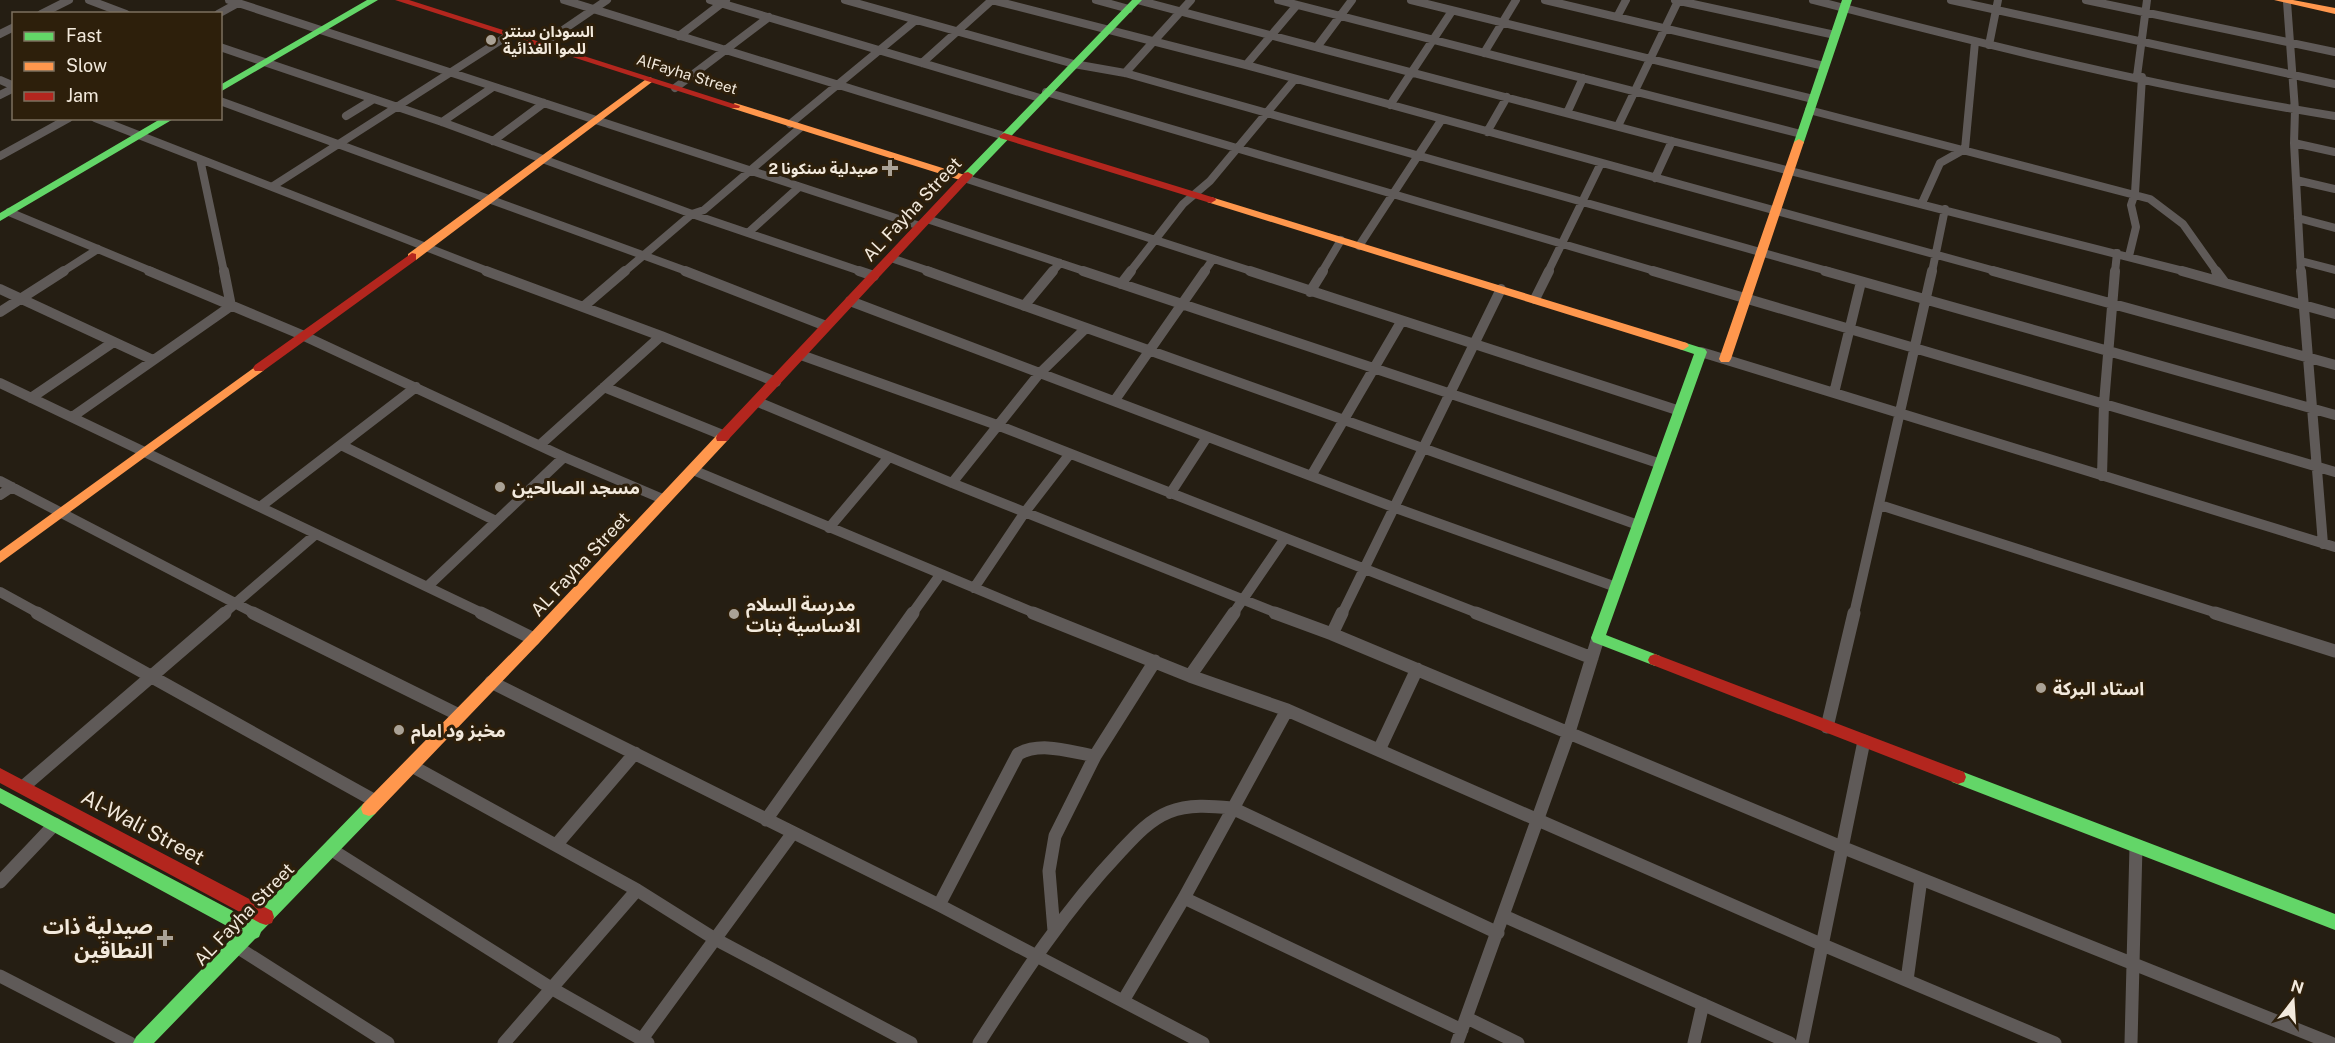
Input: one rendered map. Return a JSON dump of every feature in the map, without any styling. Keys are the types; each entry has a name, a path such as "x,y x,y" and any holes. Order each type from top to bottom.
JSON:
{"street":[{"path":"45,12 69,0"},
{"path":"89,0 121,12"},
{"path":"222,88 374,0"},
{"path":"564,0 2335,548"},
{"path":"541,45 607,0"},
{"path":"710,0 724,2 922,63 1391,193 2335,472"},
{"path":"845,0 1074,64 1125,73 2335,415"},
{"path":"869,6 877,0"},
{"path":"922,63 992,0 1246,65 2335,365"},
{"path":"1096,0 1134,3 1270,35 1672,141 2129,256 2335,314"},
{"path":"1125,73 1191,0"},
{"path":"1278,0 1801,134"},
{"path":"1317,47 1352,0"},
{"path":"1411,0 1650,59 1965,149 2135,193 2159,203 2183,224 2225,283"},
{"path":"1484,53 1516,0"},
{"path":"1545,0 1824,66"},
{"path":"1617,16 1626,0"},
{"path":"1618,126 1677,0 1729,9 1835,35"},
{"path":"1814,0 1845,4 1975,42 2239,100 2335,116"},
{"path":"1951,0 2335,84"},
{"path":"1989,45 1998,0"},
{"path":"2086,0 2335,52"},
{"path":"2129,256 2136,228 2131,205 2135,193 2139,77 2146,0"},
{"path":"220,12 233,1 750,172 1060,263 1661,464"},
{"path":"2323,544 2298,218 2291,43 2283,1 2335,11"},
{"name":"AlFayha Street","path":"411,2 649,80 964,178"},
{"path":"679,36 724,2"},
{"name":"AL Fayha Street","path":"142,1043 253,932 534,639 758,402 964,178 1134,3"},
{"path":"1725,359 1845,4"},
{"path":"1246,65 1297,5"},
{"path":"1390,105 1452,10"},
{"path":"675,88 769,17"},
{"path":"583,307 692,214 704,210 750,172 835,85 916,20"},
{"path":"273,186 509,35"},
{"path":"1965,149 1975,42"},
{"path":"222,48 442,122 692,214 874,276"},
{"path":"1567,113 1583,78"},
{"path":"1121,284 1154,241 1194,194 1210,181 1238,149 1295,79"},
{"path":"0,558 491,199 649,80"},
{"path":"442,122 493,87"},
{"path":"1487,132 1507,98"},
{"path":"346,116 372,100"},
{"path":"222,102 644,255 826,326"},
{"path":"493,141 543,103"},
{"path":"1359,246 1391,193 1442,119"},
{"path":"0,156 65,120"},
{"path":"100,120 273,186 424,248 661,336 776,382"},
{"path":"5,215 167,120"},
{"path":"1655,178 1672,141"},
{"path":"2294,142 2335,152"},
{"path":"1922,203 1940,163 1965,149"},
{"path":"200,159 231,306"},
{"path":"1535,299 1601,163"},
{"path":"964,178 1680,411"},
{"path":"2296,180 2335,189"},
{"path":"748,232 799,187"},
{"path":"1827,727 1917,348 1945,209"},
{"path":"5,215 98,249 302,335 541,444 564,457 665,500"},
{"path":"2298,218 2335,228"},
{"path":"1310,292 1341,240"},
{"path":"0,312 98,249"},
{"path":"2102,477 2104,403 2117,253"},
{"path":"891,258 1638,525"},
{"path":"1115,400 1213,260"},
{"path":"2301,261 2335,270"},
{"path":"1024,306 1060,263"},
{"path":"1834,393 1861,282"},
{"path":"1332,634 1501,289"},
{"path":"0,290 153,360"},
{"path":"850,301 1394,507 1616,586"},
{"path":"72,417 231,306"},
{"path":"1311,476 1401,322"},
{"path":"952,483 1040,374 1086,328"},
{"path":"541,444 661,336"},
{"path":"30,398 112,343"},
{"path":"1462,1030 1569,732 1616,586 1701,351"},
{"path":"801,355 997,425 1592,658"},
{"path":"0,383 428,586 534,639"},
{"path":"260,507 416,387"},
{"path":"604,387 725,436"},
{"path":"758,402 952,483 1332,634 1844,848 2331,1043"},
{"path":"1170,494 1208,437"},
{"path":"341,445 496,521"},
{"path":"974,588 1025,512 1069,455"},
{"path":"428,586 564,457"},
{"path":"829,528 889,457"},
{"path":"693,470 1190,676 1287,710 1823,945 2055,1043"},
{"path":"0,481 236,604 459,715"},
{"path":"0,495 12,487"},
{"path":"1880,505 2335,651"},
{"path":"23,787 316,534"},
{"path":"1190,676 1285,538"},
{"path":"766,820 940,574"},
{"path":"0,592 377,802"},
{"path":"1598,638 2335,922"},
{"path":"1054,931 1050,849 1095,756 1155,661"},
{"path":"1379,750 1417,669"},
{"path":"491,682 792,834 939,905 1203,1043"},
{"path":"1123,1001 1184,898 1287,710"},
{"path":"1803,1043 1864,741"},
{"path":"939,905 1018,754 1026,748 1036,747 1095,756"},
{"path":"557,844 635,753"},
{"path":"412,766 557,844 637,890 715,939 911,1043"},
{"name":"Al-Wali Street","path":"0,775 266,917"},
{"path":"0,795 253,932"},
{"path":"979,1043 1054,931 1106,866 1144,828 1162,816 1184,808 1211,805 1232,808 1498,933"},
{"path":"0,882 55,824"},
{"path":"332,850 551,988 645,1041 715,939 792,834"},
{"path":"2131,1043 2136,846"},
{"path":"1907,980 1921,879"},
{"path":"504,1043 637,890"},
{"path":"1184,898 1462,1030 1518,1043"},
{"path":"1504,916 1790,1043"},
{"path":"237,947 388,1043"},
{"path":"0,977 130,1043"},
{"path":"1694,1043 1703,1004"}],"traffic: fast":[{"path":"222,88 373,0"},
{"path":"968,175 1137,0"},
{"path":"1799,142 1847,0"},
{"path":"0,218 167,120"},
{"path":"1655,660 1598,638 1701,352 1683,346"},
{"path":"1958,777 2335,922"},
{"path":"0,795 253,931"},
{"path":"142,1043 369,809"}],"traffic: slow":[{"path":"2279,0 2335,11"},
{"path":"412,257 649,80"},
{"path":"735,106 964,178"},
{"path":"1725,359 1799,142"},
{"path":"1211,200 1683,346"},
{"path":"0,558 259,368"},
{"path":"369,809 534,639 722,438"}],"traffic: jam":[{"path":"400,0 735,106"},
{"path":"1004,136 1211,200"},
{"path":"722,438 968,175"},
{"path":"259,368 412,257"},
{"path":"1655,660 1958,777"},
{"path":"0,775 266,917"}],"place":[{"name":"السودان سنتر للموا الغذائية","path":"491,40"},
{"name":"صيدلية سنكونا 2","path":"890,168"},
{"name":"مسجد الصالحين","path":"500,487"},
{"name":"مدرسة السلام الاساسية بنات","path":"734,614"},
{"name":"استاد البركة","path":"2041,688"},
{"name":"مخبز ود امام","path":"399,730"},
{"name":"صيدلية ذات النطاقين","path":"165,938"}]}
